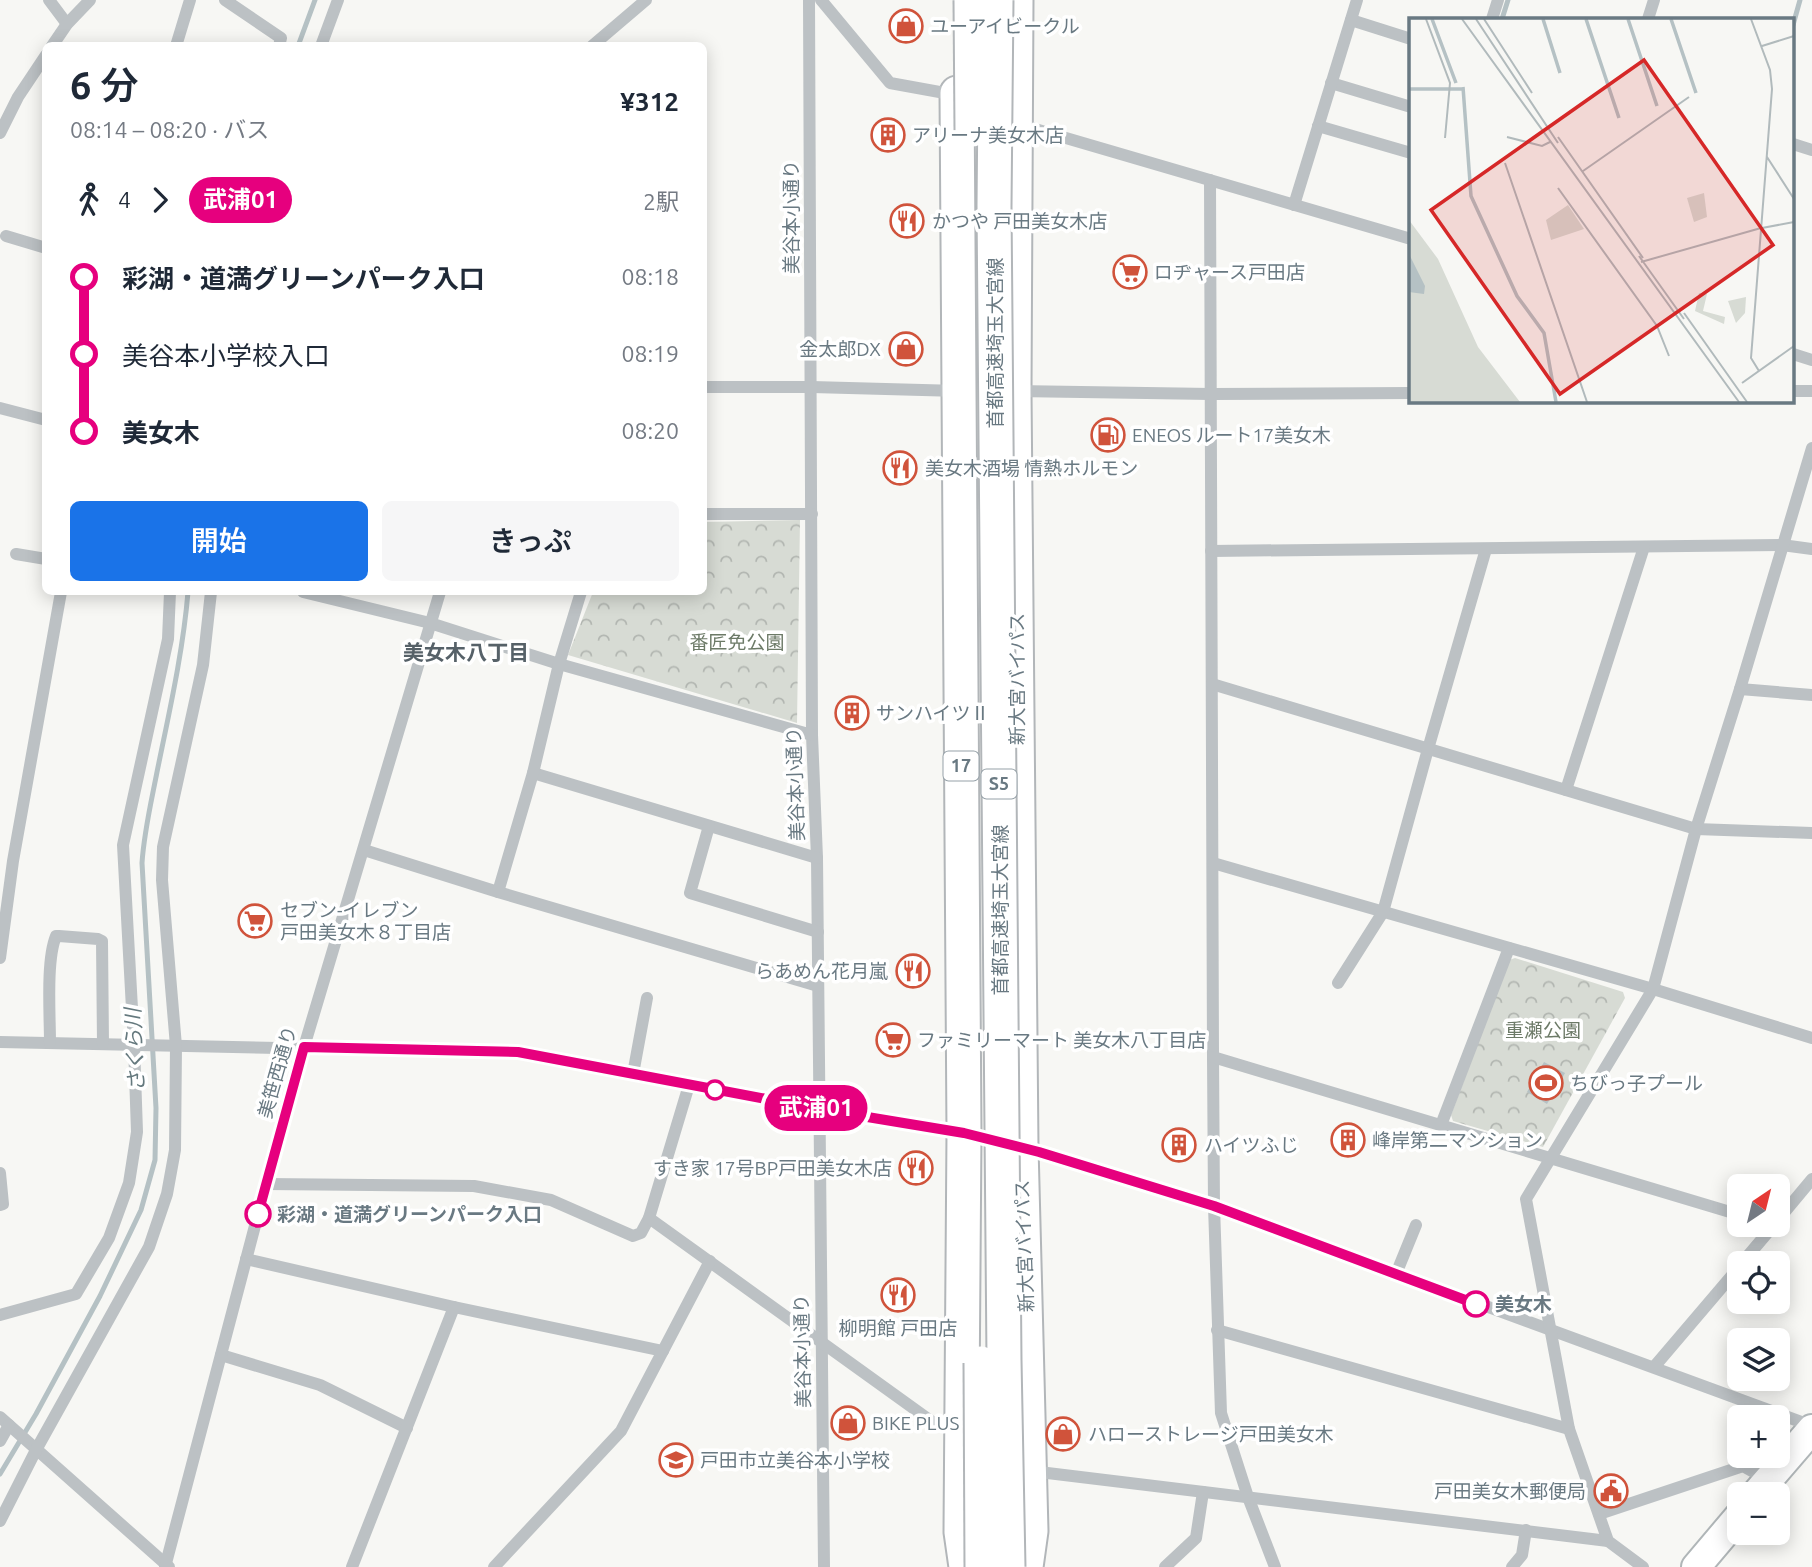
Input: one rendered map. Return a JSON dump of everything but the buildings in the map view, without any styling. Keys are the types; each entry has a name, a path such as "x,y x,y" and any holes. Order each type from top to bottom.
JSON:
{"highway":[{"name":"17","path":"955,0 964,1133 961,1567"},
{"name":"首都高速埼玉大宮線","path":"971,0 992,1359 1008,1567"},
{"name":"首都高速埼玉大宮線","path":"982,1567 992,1359 996,0"},
{"name":"新大宮バイパス","path":"1016,0 1014,391 1021,1147 1031,1531 1024,1567"},
{"path":"968,1567 969,1498 992,1359"},
{"path":"992,1359 1022,1500 1024,1567"},
{"path":"1031,1531 1033,1567"},
{"name":"17","path":"961,1532 968,1567"}],"main road":[{"path":"1766,1482 1812,1428"},
{"path":"1696,1567 1727,1530"}],"street":[{"path":"49,0 67,24"},
{"path":"55,42 67,24 90,0"},
{"path":"177,42 190,0"},
{"path":"225,0 281,38 280,42"},
{"path":"322,42 338,0"},
{"path":"606,39 646,0"},
{"name":"美谷本小通り","path":"809,0 812,735 817,858 824,1567"},
{"path":"821,0 890,83 957,96"},
{"path":"1294,205 1357,0"},
{"path":"1492,18 1498,0"},
{"path":"1351,20 1409,37"},
{"path":"0,133 18,97 42,61"},
{"path":"1331,83 1409,106"},
{"path":"1015,123 1409,238"},
{"path":"1318,126 1409,152"},
{"path":"1794,144 1812,150"},
{"path":"1210,180 1213,1057 1217,1330 1221,1413 1248,1497 1275,1567"},
{"path":"6,236 42,247"},
{"path":"1794,354 1812,360"},
{"path":"707,387 960,391"},
{"path":"1014,391 1409,393"},
{"path":"1794,391 1812,391"},
{"path":"0,408 42,419"},
{"path":"1608,1541 1569,1429 1526,1199 1653,989 1696,829 1812,448"},
{"path":"707,514 812,514"},
{"path":"1211,551 1782,545 1812,549"},
{"path":"1566,790 1644,547"},
{"path":"1338,983 1383,912 1486,548"},
{"path":"16,554 42,558"},
{"path":"0,958 13,861 60,595"},
{"path":"0,1315 76,1294 108,1238 129,1183 137,1132 136,1045 122,845 168,639 170,595"},
{"path":"0,1521 32,1447 131,1282 149,1247 167,1194 175,1150 162,880 163,847 203,664 211,595"},
{"path":"318,595 430,623 559,664 812,735"},
{"name":"美笹西通り","path":"167,1566 304,1047 439,595"},
{"path":"498,892 580,595"},
{"path":"1212,684 1696,829 1812,833"},
{"path":"1740,689 1812,695"},
{"path":"533,773 817,858"},
{"path":"709,826 690,893 818,932"},
{"path":"364,850 818,986"},
{"path":"1213,863 1653,989 1812,1038"},
{"path":"50,1043 51,958 55,936 59,936 102,941 103,1044"},
{"path":"1441,1125 1509,948"},
{"path":"634,1074 647,998"},
{"path":"0,1042 518,1052 819,1109 964,1133 1021,1147 1214,1206 1654,1367 1812,1428"},
{"path":"1213,1057 1727,1211"},
{"path":"266,1184 474,1186 551,1200 633,1236 641,1233 649,1218 689,1085"},
{"path":"0,1172 3,1204 0,1205"},
{"path":"1790,1206 1812,1179"},
{"path":"649,1218 938,1426 962,1425"},
{"path":"1396,1274 1416,1225"},
{"path":"1752,1251 1763,1237"},
{"path":"246,1259 663,1351"},
{"path":"494,1567 621,1431 710,1261"},
{"path":"1654,1367 1727,1280"},
{"path":"352,1567 454,1307"},
{"path":"1217,1330 1569,1429"},
{"path":"221,1355 320,1385 407,1428"},
{"path":"0,1441 7,1424 167,1566"},
{"path":"1599,1514 1743,1466 1757,1482"},
{"path":"1030,1471 1608,1541 1643,1567"},
{"path":"1165,1567 1196,1538 1203,1492"},
{"path":"1512,1567 1522,1555 1526,1531"}],"green space":[{"name":"番匠免公園","path":"800,520 797,723 568,655 592,595 707,595 707,522"},
{"name":"重瀬公園","path":"1515,958 1623,992 1625,998 1543,1147 1453,1121 1451,1115 1509,960"}],"water":[{"name":"ちびっ子プール","path":"1544,1062 1565,1073 1547,1104 1527,1092"}],"waterway":[{"path":"299,42 315,0"},
{"path":"1502,18 1508,0"},
{"path":"1794,21 1800,0"},
{"name":"さくら川","path":"0,1474 100,1296 141,1210 155,1160 156,1108 142,863 148,818 179,660 188,595"}],"bus line":[{"name":"武浦01","path":"258,1214 304,1047 518,1052 819,1109 964,1133 1039,1152 1214,1206 1476,1304"}],"place":[{"name":"ユーアイビークル","path":"906,26"},
{"name":"アリーナ美女木店","path":"888,135"},
{"name":"かつや 戸田美女木店","path":"907,221"},
{"name":"ロヂャース戸田店","path":"1130,272"},
{"name":"金太郎DX","path":"906,349"},
{"name":"ENEOS ルート17美女木","path":"1108,435"},
{"name":"美女木酒場 情熱ホルモン","path":"900,468"},
{"name":"サンハイツⅡ","path":"852,713"},
{"name":"セブン-イレブン 戸田美女木８丁目店","path":"255,921"},
{"name":"らあめん花月嵐","path":"913,971"},
{"name":"ファミリーマート 美女木八丁目店","path":"893,1040"},
{"name":"ちびっ子プール","path":"1546,1083"},
{"name":"峰岸第二マンション","path":"1348,1140"},
{"name":"ハイツふじ","path":"1179,1145"},
{"name":"すき家 17号BP戸田美女木店","path":"916,1168"},
{"name":"彩湖・道満グリーンパーク入口","path":"258,1214"},
{"name":"柳明館 戸田店","path":"898,1295"},
{"name":"美女木","path":"1476,1304"},
{"name":"BIKE PLUS","path":"848,1423"},
{"name":"ハローストレージ戸田美女木","path":"1063,1434"},
{"name":"戸田市立美谷本小学校","path":"676,1460"},
{"name":"戸田美女木郵便局","path":"1611,1491"}],"district":[{"name":"美女木八丁目","path":"466,653"}]}
